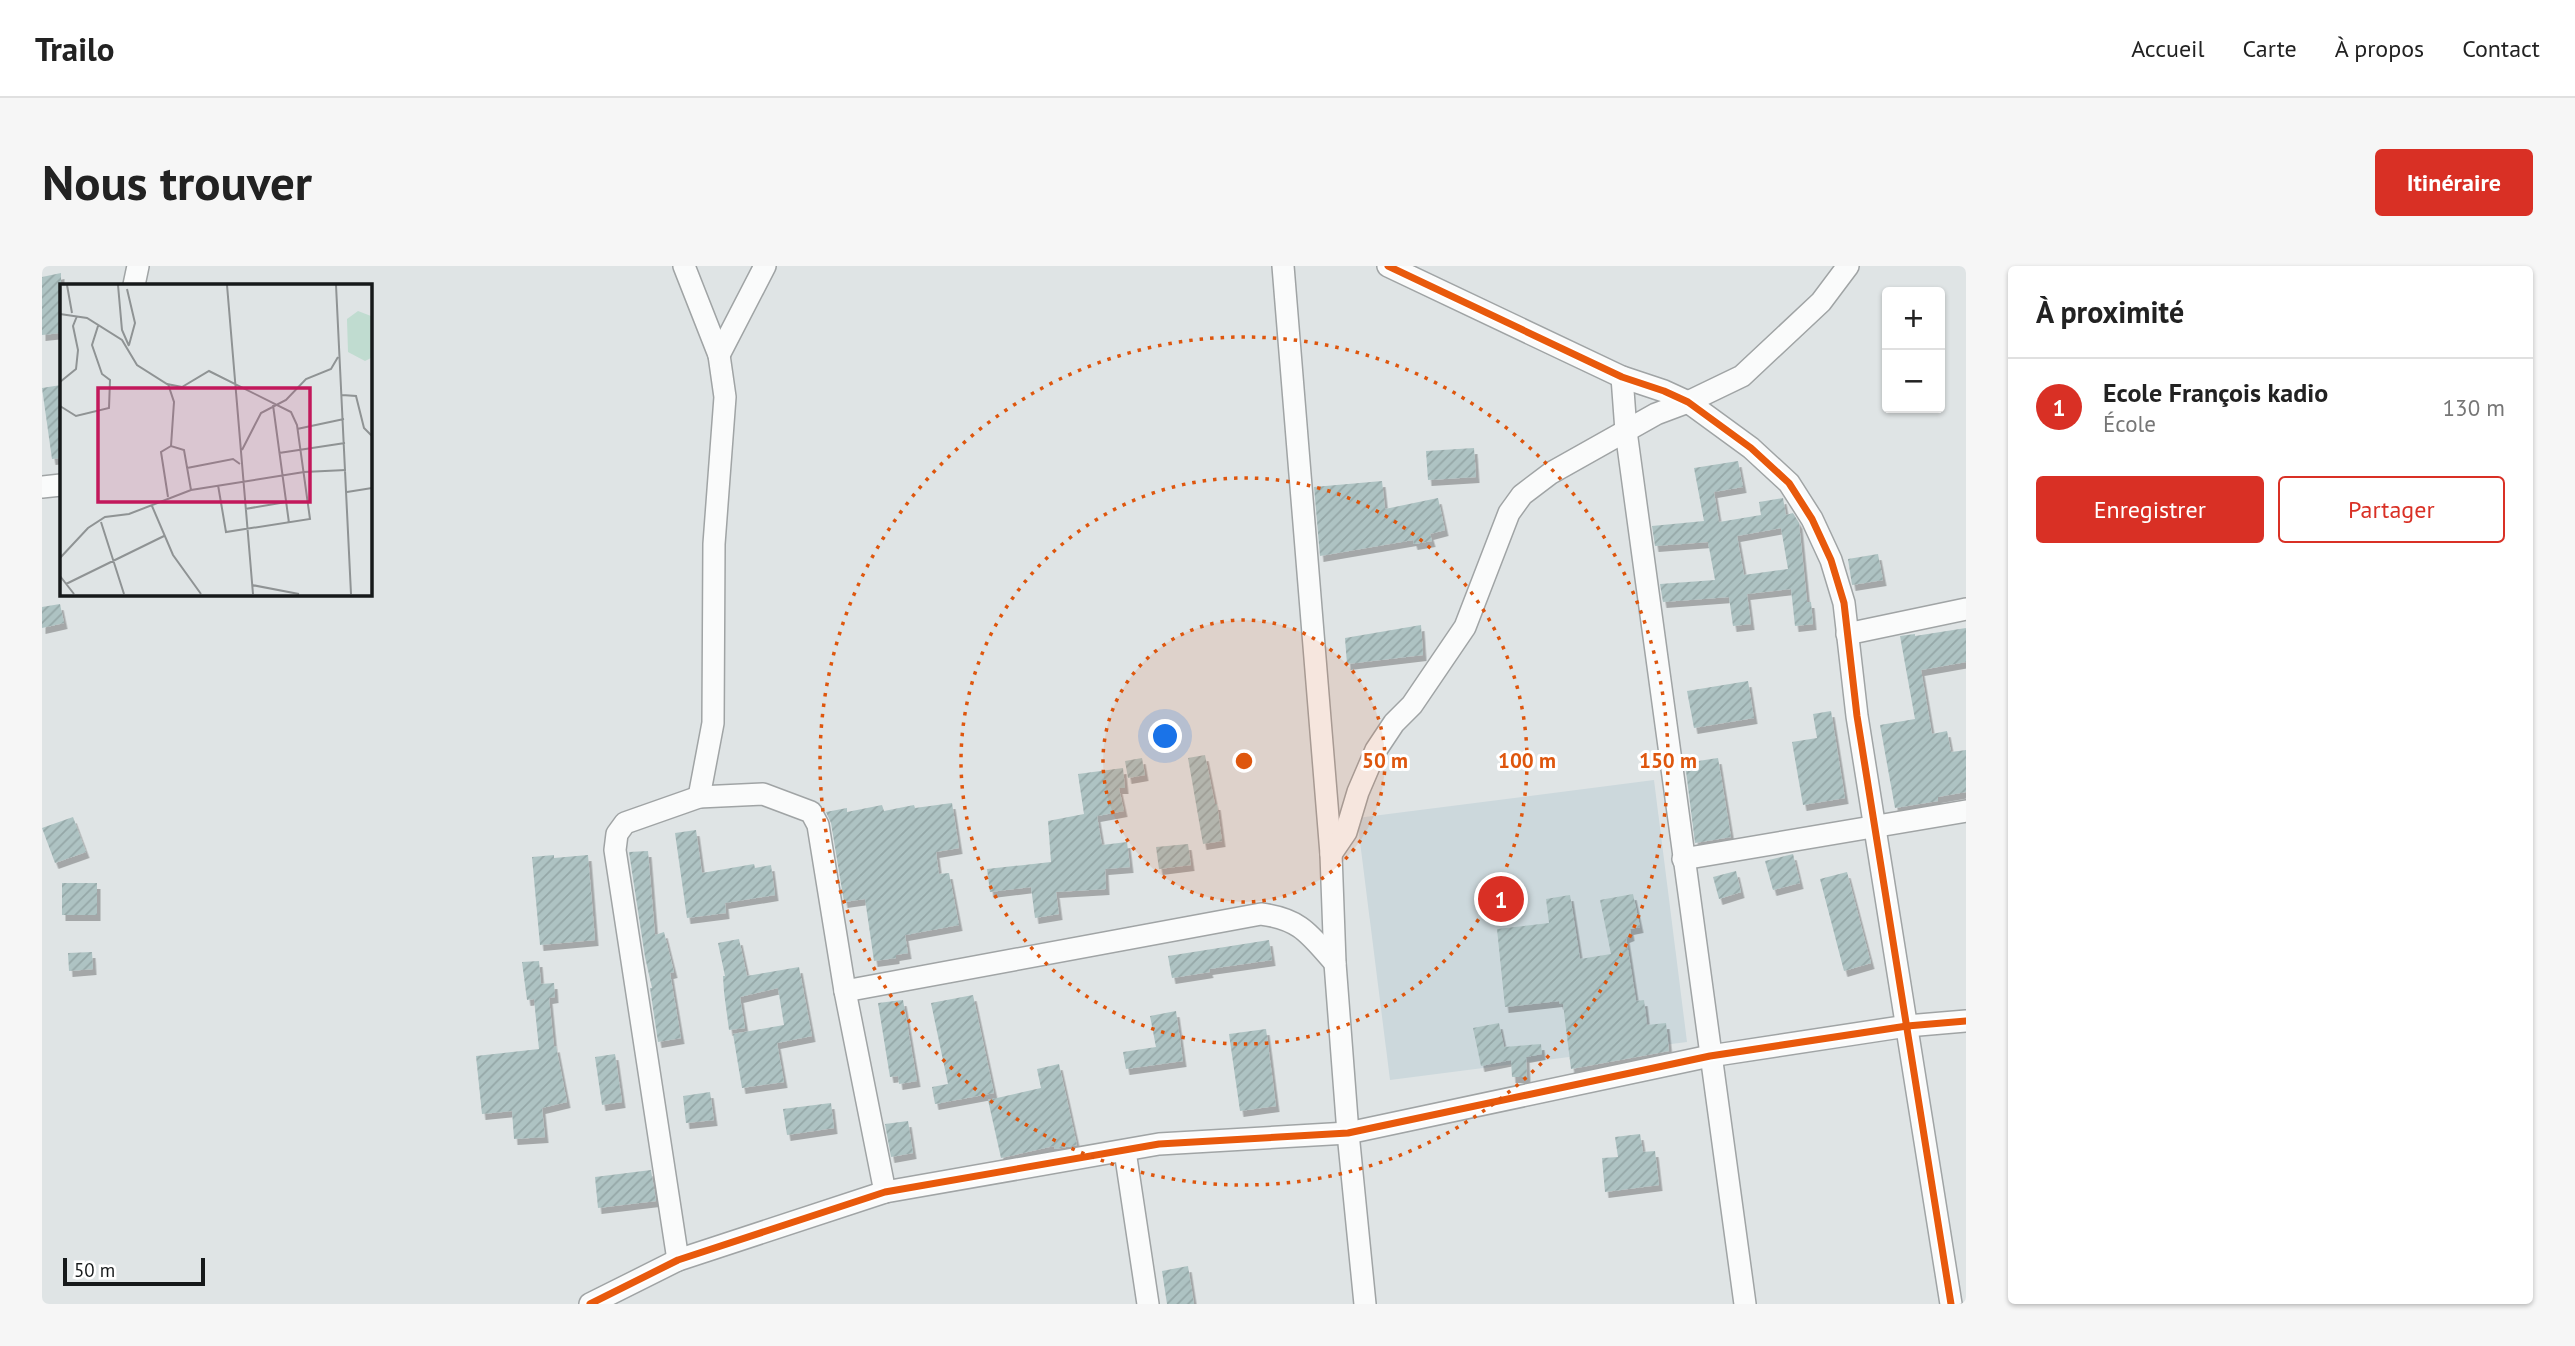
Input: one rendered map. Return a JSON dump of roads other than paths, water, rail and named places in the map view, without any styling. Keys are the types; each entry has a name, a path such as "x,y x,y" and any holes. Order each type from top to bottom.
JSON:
{"street":[{"path":"134,284 138,266"},
{"path":"684,266 719,355 725,397 714,544 713,723 699,797"},
{"path":"719,355 765,266"},
{"path":"1283,266 1331,854 1335,963 1348,1133 1365,1304"},
{"path":"1388,266 1622,376 1688,402 1751,447 1789,484 1812,519 1831,560 1844,603 1875,826 1951,1304"},
{"path":"1331,854 1346,832 1358,792 1376,750 1465,627 1508,513 1522,495 1551,473 1656,414 1742,376 1821,302 1848,266"},
{"path":"1622,376 1626,431 1710,1056 1739,1303"},
{"path":"42,487 60,485"},
{"path":"1847,634 1966,609"},
{"path":"678,1259 615,850 617,834 625,823 699,797 763,794 811,812 818,825 845,990 885,1192"},
{"path":"1683,859 1966,811"},
{"path":"845,990 1261,914 1283,917 1307,932 1335,963"},
{"path":"590,1304 678,1259 885,1192 1159,1144 1348,1133 1710,1056 1907,1026 1966,1021"},
{"path":"1125,1151 1148,1304"}],"place":[{"name":"Ecole François kadio","path":"1501,899"}]}
